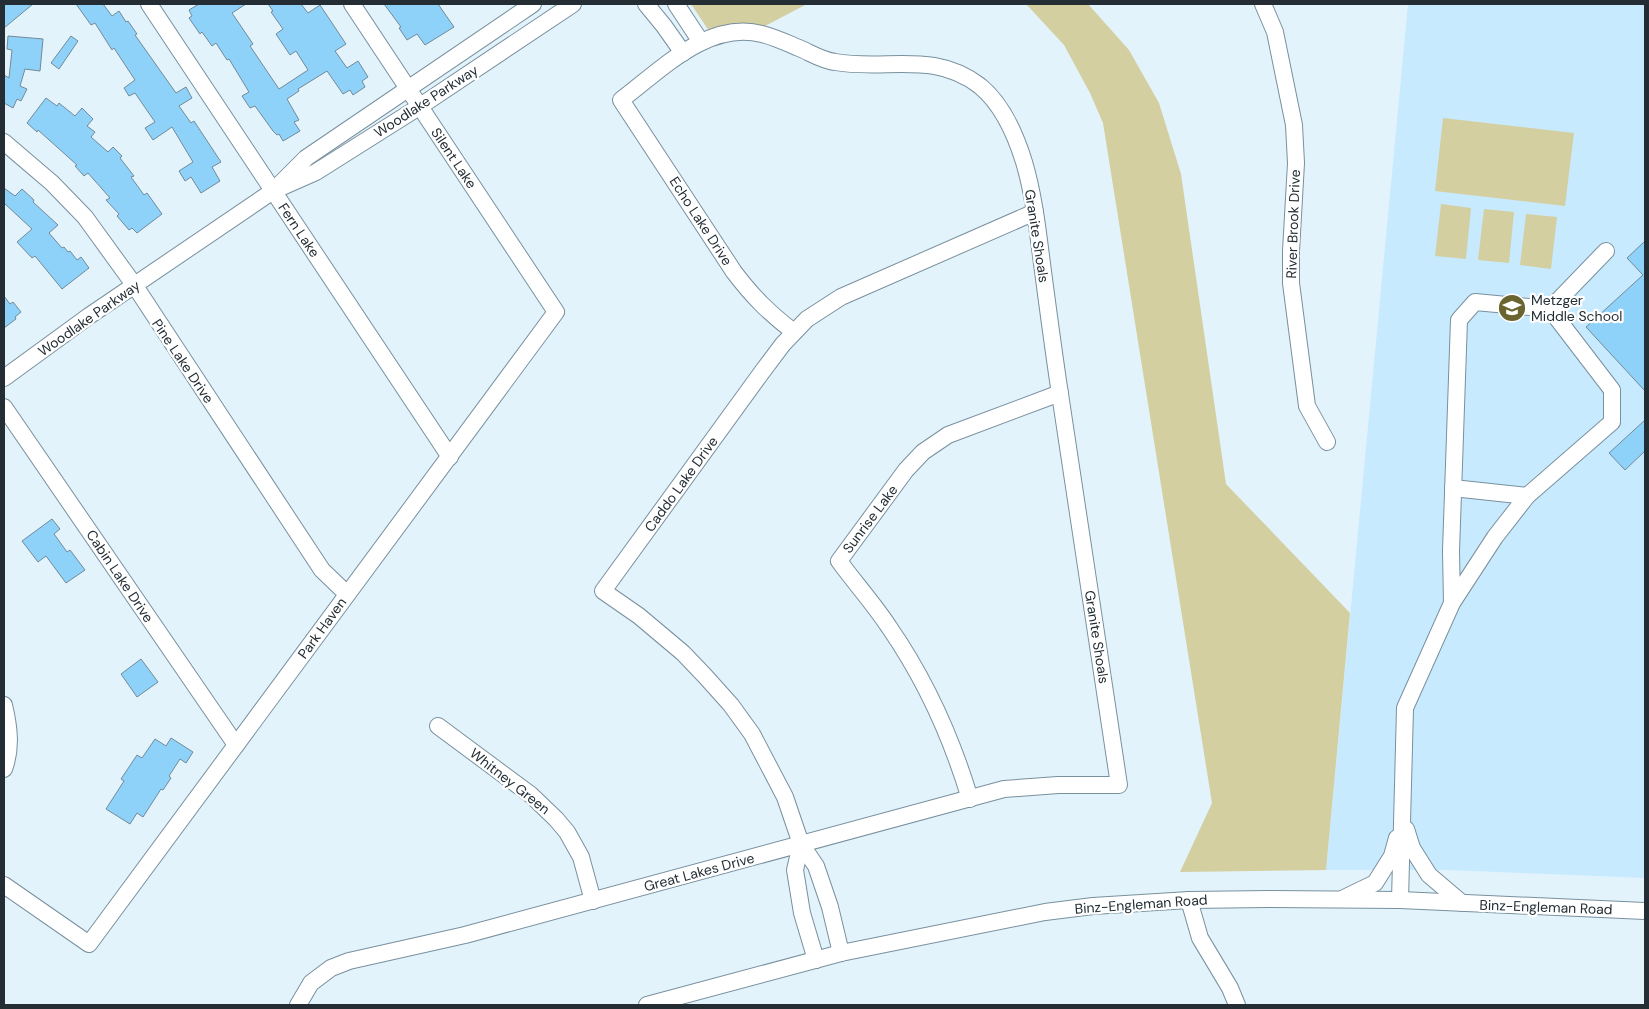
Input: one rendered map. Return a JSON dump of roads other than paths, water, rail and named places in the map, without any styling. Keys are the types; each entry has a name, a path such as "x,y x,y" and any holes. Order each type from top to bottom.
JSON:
{"street":[{"name":"Fern Lake","path":"149,4 450,456"},
{"name":"Silent Lake","path":"352,4 556,312"},
{"name":"Woodlake Parkway","path":"274,191 306,158 533,4"},
{"path":"676,4 701,42"},
{"name":"River Brook Drive","path":"1264,4 1275,32 1294,125 1296,163 1291,283 1306,406 1327,442"},
{"path":"650,5 683,53"},
{"name":"Woodlake Parkway","path":"4,378 89,316 274,191 316,172 419,107 563,6"},
{"name":"Granite Shoals","path":"621,100 683,53 701,42 726,33 760,34 830,62 859,65 909,63 929,65 962,75 982,88 1003,113 1016,136 1025,165 1035,212 1119,785"},
{"name":"Echo Lake Drive","path":"621,100 734,272 754,297 772,315 794,332"},
{"name":"Pine Lake Drive","path":"4,142 52,183 84,217 135,286 322,570 347,594"},
{"name":"Caddo Lake Drive","path":"841,953 816,866 801,844 785,796 752,734 731,705 706,676 639,616 603,591 762,372 794,332 807,320 841,296 1035,212"},
{"path":"1550,309 1606,251"},
{"path":"1400,900 1405,708 1452,603 1495,537 1527,496 1612,422 1612,390 1550,309 1475,302 1458,320 1451,551 1452,603"},
{"name":"Park Haven","path":"4,885 89,944 556,312"},
{"name":"Sunrise Lake","path":"970,799 961,770 920,680 889,627 839,560 906,470 923,452 948,435 1060,392"},
{"name":"Cabin Lake Drive","path":"4,407 236,745"},
{"path":"1453,488 1527,496"},
{"path":"4,705 9,729 9,748 4,769"},
{"name":"Whitney Green","path":"438,726 531,795 556,819 581,858 593,901"},
{"name":"Great Lakes Drive","path":"298,1005 311,983 330,968 349,961 465,935 1004,789 1025,786 1119,785"},
{"path":"1341,900 1374,883 1392,856 1403,819"},
{"path":"1403,819 1412,848 1429,875 1462,903"},
{"path":"801,844 794,870 802,913 816,960"},
{"path":"800,901 825,895"},
{"path":"1189,900 1200,938 1230,988 1236,1005"},
{"name":"Binz-Engleman Road","path":"648,1005 841,953 1045,912 1093,906 1189,900 1400,900 1645,911"}],"place":[{"name":"Metzger Middle School","path":"1512,308"}]}
